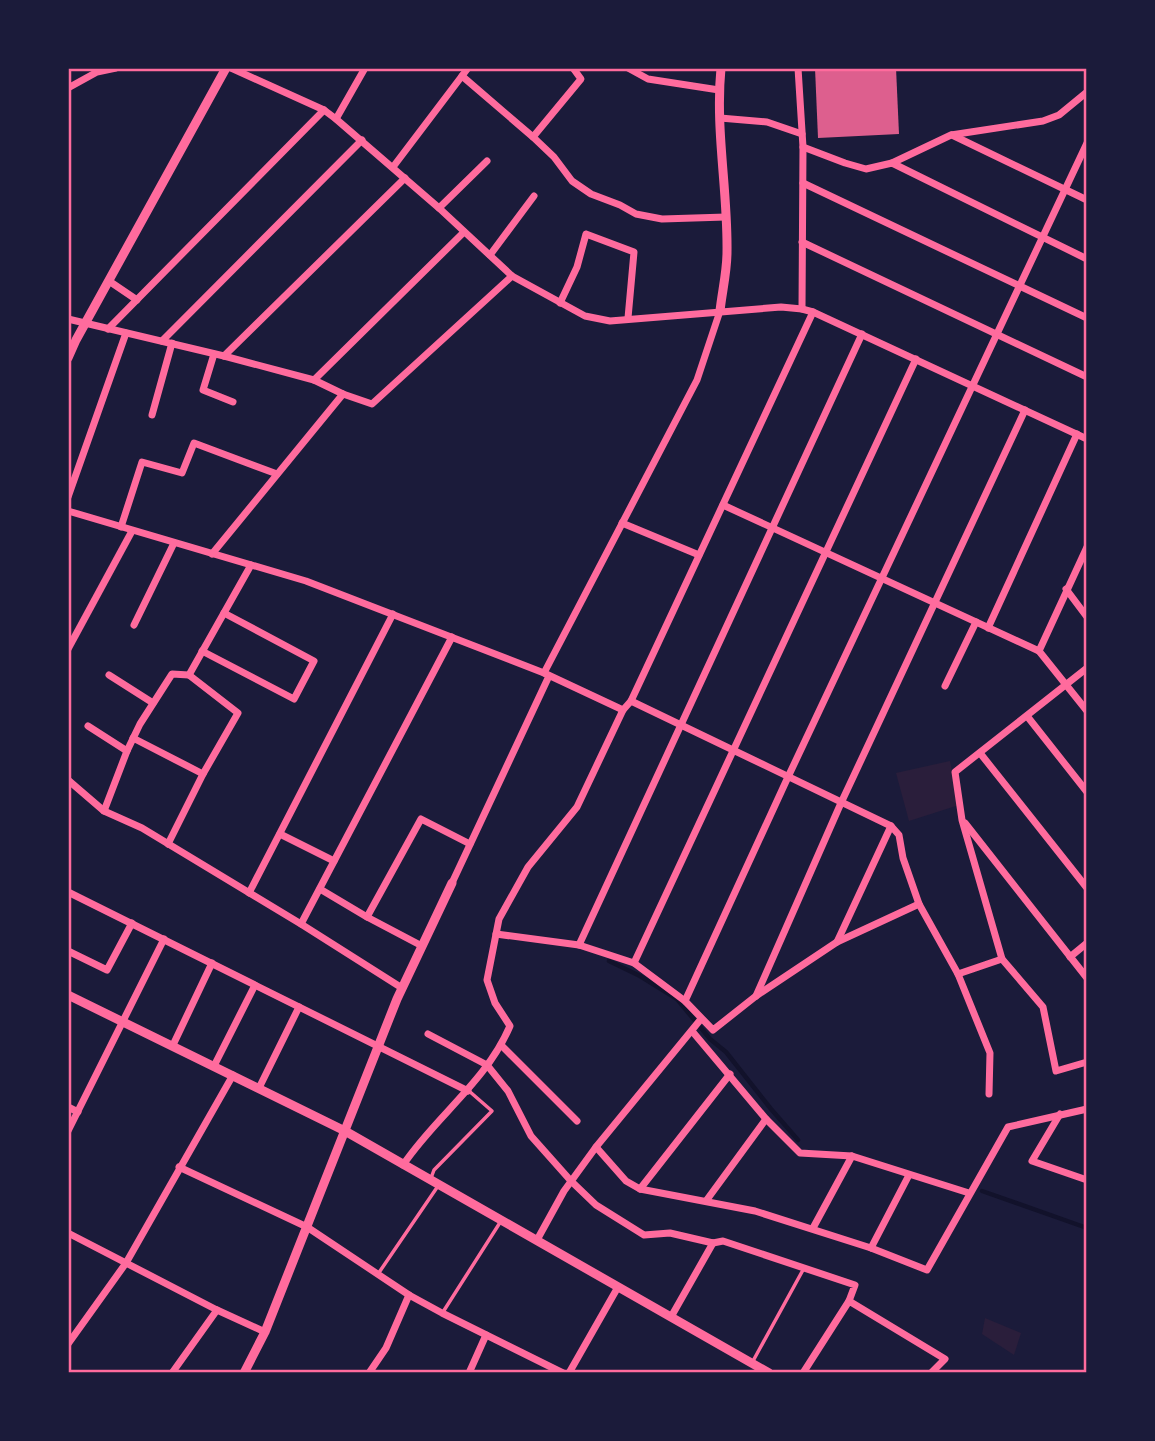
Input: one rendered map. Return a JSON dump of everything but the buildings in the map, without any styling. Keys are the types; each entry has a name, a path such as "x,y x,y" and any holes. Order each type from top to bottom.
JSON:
{"street":[{"path":"68,88 97,72 116,68"},
{"path":"68,358 229,68 324,110 393,167 512,276 585,316 610,321 781,307 802,309 862,334 1087,439"},
{"path":"335,118 365,68"},
{"path":"393,167 468,68"},
{"path":"533,137 581,79 573,68"},
{"path":"628,68 648,79 719,90"},
{"path":"244,1373 265,1332 402,988 547,675 696,380 720,312 727,254 719,90 721,68"},
{"path":"799,68 803,147 802,309"},
{"path":"462,76 554,157 572,181 591,194 636,214 662,219 726,217"},
{"path":"803,147 866,169 892,163 951,135 1043,121 1059,115 1087,92"},
{"path":"108,329 324,110"},
{"path":"720,118 767,122 802,134"},
{"path":"951,135 1087,200"},
{"path":"162,341 362,140"},
{"path":"685,1001 1087,143"},
{"path":"439,208 487,161"},
{"path":"892,163 1087,259"},
{"path":"223,356 405,178"},
{"path":"803,183 1087,318"},
{"path":"490,255 534,196"},
{"path":"314,380 464,232"},
{"path":"560,303 577,267 586,234 634,252 628,318"},
{"path":"803,242 1087,377"},
{"path":"68,318 314,380 372,404 512,276"},
{"path":"109,281 137,300"},
{"path":"403,1165 418,1143 468,1091 502,1045 510,1026 495,1003 487,980 499,919 528,867 577,807 623,710 631,701 813,312"},
{"path":"68,497 126,333"},
{"path":"579,944 862,334"},
{"path":"152,415 172,344"},
{"path":"214,354 203,390 233,402"},
{"path":"634,963 916,359"},
{"path":"212,554 343,394"},
{"path":"756,996 841,803 1025,410"},
{"path":"988,628 1077,434"},
{"path":"121,527 142,462 182,473 194,443 277,474"},
{"path":"723,505 1039,651 1087,711"},
{"path":"68,511 306,581 547,675 623,710"},
{"path":"622,523 699,555"},
{"path":"68,649 132,531"},
{"path":"134,625 174,543"},
{"path":"1039,651 1087,547"},
{"path":"188,675 251,565"},
{"path":"1066,589 1087,617"},
{"path":"202,651 295,699 314,661 224,613"},
{"path":"249,893 393,614"},
{"path":"945,686 976,622"},
{"path":"301,925 452,637"},
{"path":"1087,668 955,772 962,820 1002,959 1043,1006 1056,1071 1087,1062"},
{"path":"104,811 140,724 172,674 188,675 238,713 203,774 168,844"},
{"path":"109,675 153,703"},
{"path":"631,701 891,826 899,835 903,858 919,905 958,974 990,1053 989,1094"},
{"path":"1027,716 1087,792"},
{"path":"88,726 127,751"},
{"path":"133,738 203,774"},
{"path":"980,753 1087,888"},
{"path":"68,780 104,811 142,828 402,988"},
{"path":"367,917 421,819 470,844"},
{"path":"962,820 1087,978"},
{"path":"837,942 891,826"},
{"path":"280,834 334,861"},
{"path":"320,889 422,946"},
{"path":"69,896 132,923 468,1091"},
{"path":"496,934 579,944 634,963 685,1001 713,1030 756,996 837,942 919,905"},
{"path":"68,951 107,970 132,923"},
{"path":"68,1131 164,939"},
{"path":"1070,957 1087,943"},
{"path":"958,974 1002,959"},
{"path":"173,1045 212,963"},
{"path":"214,1066 255,985"},
{"path":"68,995 345,1131 671,1317 755,1368 769,1373"},
{"path":"259,1088 299,1007"},
{"path":"537,1240 564,1191 596,1147 701,1019"},
{"path":"692,1031 766,1119 800,1153 852,1156 969,1193"},
{"path":"428,1034 487,1065 508,1091 531,1136 571,1181 596,1205 643,1235 670,1233 713,1243 723,1241 855,1285 849,1301 803,1373"},
{"path":"502,1045 577,1121"},
{"path":"640,1189 730,1074"},
{"path":"68,1344 126,1263 233,1075"},
{"path":"68,1107 78,1112"},
{"path":"596,1147 626,1181 640,1189 755,1211 813,1228 926,1270 1008,1127 1087,1109"},
{"path":"1060,1114 1032,1161 1087,1180"},
{"path":"706,1201 766,1119"},
{"path":"813,1228 852,1156"},
{"path":"179,1167 307,1227 409,1296 563,1373"},
{"path":"870,1248 909,1175"},
{"path":"68,1233 265,1332"},
{"path":"671,1317 713,1243"},
{"path":"569,1373 618,1287"},
{"path":"369,1373 386,1349 409,1296"},
{"path":"849,1301 945,1359 931,1373"},
{"path":"172,1373 217,1310"},
{"path":"469,1373 486,1335"}],"lane":[{"path":"379,1274 434,1182 434,1170 492,1111 468,1091"},
{"path":"442,1313 501,1220"},
{"path":"755,1368 804,1267"}],"shaded area":[{"path":"950,761 959,805 909,821 896,773"},
{"path":"985,1318 1021,1333 1014,1355 982,1334"}],"waterway":[{"path":"609,961 677,999 710,1039 726,1052 798,1140"},
{"path":"982,1191 1087,1228"}]}
